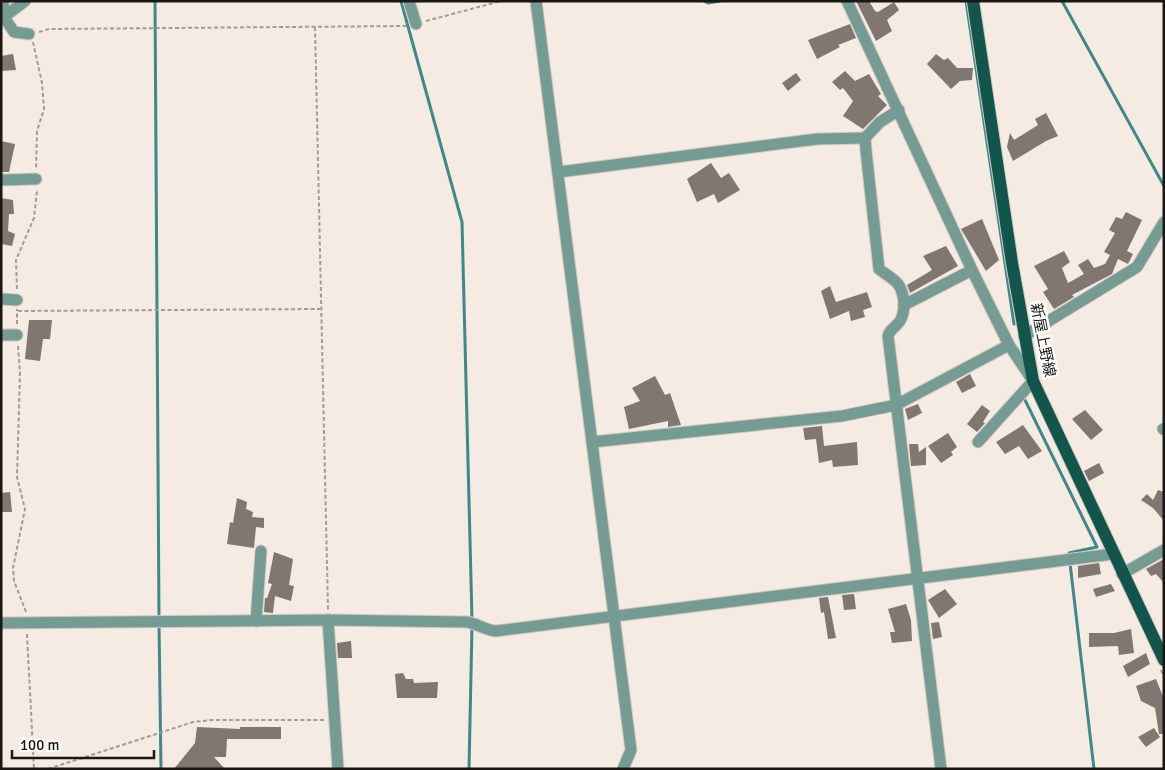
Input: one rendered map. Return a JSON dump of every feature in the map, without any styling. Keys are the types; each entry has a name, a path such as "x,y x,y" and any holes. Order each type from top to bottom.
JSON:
{"main road":[{"name":"新屋上野線","path":"973,1 1024,336 1033,382 1162,665"}],"street":[{"path":"3,1 3,18 14,32 29,34"},
{"path":"3,18 25,1"},
{"path":"410,1 416,24"},
{"path":"536,1 631,750 622,769"},
{"path":"847,1 1008,345 1033,382 978,442"},
{"path":"559,172 817,139 865,138 880,122 899,110"},
{"path":"865,138 879,269 898,284 904,305 904,311 899,323 890,330 888,336 941,769"},
{"path":"1,180 36,179"},
{"path":"1024,336 1138,267 1164,222"},
{"path":"904,305 972,270"},
{"path":"1,299 17,305"},
{"path":"1,335 17,335"},
{"path":"592,442 842,416 896,405 1008,345"},
{"path":"1122,574 1164,550"},
{"path":"256,621 261,551"},
{"path":"1,623 328,620 467,622 479,625 484,630 496,631 1113,554"},
{"path":"328,620 338,769"}],"path":[{"path":"29,34 49,29 404,27 501,1"},
{"path":"315,27 328,620"},
{"path":"17,305 320,309"},
{"path":"28,623 34,769"},
{"path":"1162,665 1164,677"},
{"path":"48,769 194,722 211,720 335,720"}],"building":[{"path":"856,1 869,1 875,11 878,12 894,2 899,10 887,20 892,31 876,41"},
{"path":"850,24 856,38 838,45 840,47 817,59 808,40"},
{"path":"13,54 16,70 1,71 1,56"},
{"path":"936,54 944,60 948,58 957,68 973,68 972,80 960,81 951,89 927,64"},
{"path":"845,71 855,81 869,74 881,94 878,96 887,105 863,129 843,116 853,101 843,88 840,90 832,82"},
{"path":"796,73 801,80 788,91 782,83"},
{"path":"1046,113 1058,136 1013,161 1007,147 1010,133 1014,140 1038,125 1035,119"},
{"path":"1,141 15,144 9,172 1,172"},
{"path":"711,163 721,178 729,173 740,190 718,203 714,194 697,202 687,179"},
{"path":"1,198 13,200 14,214 9,214 8,231 15,234 12,246 1,244"},
{"path":"1126,212 1142,220 1127,251 1133,254 1128,264 1118,259 1112,274 1072,295 1074,297 1054,309 1043,292 1048,289 1034,266 1064,251 1070,262 1062,268 1068,283 1084,274 1078,265 1088,259 1094,268 1105,264 1110,255 1104,252 1115,233 1109,230 1116,217 1122,219"},
{"path":"982,219 999,260 986,271 961,229"},
{"path":"946,246 958,266 910,293 907,285 932,270 923,256"},
{"path":"830,286 836,302 867,292 872,307 863,310 865,317 851,321 849,311 830,319 821,291"},
{"path":"29,320 52,320 50,339 43,339 40,361 25,359"},
{"path":"970,374 976,386 962,393 956,382"},
{"path":"655,376 665,395 670,393 681,425 668,427 668,421 629,429 624,407 640,401 632,388"},
{"path":"918,404 922,413 908,420 905,409"},
{"path":"982,405 990,411 983,422 985,423 977,432 967,424"},
{"path":"1085,410 1103,430 1091,440 1072,419"},
{"path":"1023,425 1042,451 1028,459 1019,446 1005,454 996,442"},
{"path":"822,426 824,446 857,442 858,465 833,467 832,460 819,463 816,439 805,440 803,428"},
{"path":"948,433 957,447 951,452 953,455 941,463 928,446"},
{"path":"909,444 918,444 919,452 926,447 926,465 911,466"},
{"path":"1099,463 1104,473 1089,481 1084,471"},
{"path":"1158,490 1164,492 1164,521 1153,508 1141,500 1147,494 1153,500"},
{"path":"10,492 12,512 1,512 1,493"},
{"path":"237,498 247,502 246,509 253,512 252,517 264,518 264,528 256,527 254,548 227,544 230,522 233,523"},
{"path":"274,552 293,559 289,585 294,586 291,601 275,596 273,613 264,612 265,598 267,598 272,584 268,583"},
{"path":"1164,559 1164,583 1156,574 1151,576 1146,569"},
{"path":"1099,563 1101,574 1078,578 1078,566"},
{"path":"1111,584 1115,591 1096,597 1093,589"},
{"path":"945,589 957,604 939,618 928,600"},
{"path":"854,594 856,609 844,610 842,595"},
{"path":"828,597 836,638 828,639 824,612 821,613 819,598"},
{"path":"906,604 911,620 912,641 892,643 890,632 895,632 888,609"},
{"path":"939,622 942,637 933,639 931,623"},
{"path":"1131,629 1134,653 1119,655 1118,646 1089,647 1089,633 1114,633"},
{"path":"351,641 352,658 338,658 337,643"},
{"path":"1146,653 1150,664 1128,677 1123,666"},
{"path":"403,673 406,679 413,679 414,683 438,682 437,698 397,698 395,674"},
{"path":"1156,679 1164,699 1164,734 1159,734 1155,708 1141,701 1136,686"},
{"path":"197,727 240,729 240,727 281,727 281,739 227,739 226,757 214,757 225,769 174,769 195,743"},
{"path":"1154,728 1160,737 1146,747 1138,737"}],"waterway":[{"path":"155,1 159,618"},
{"path":"401,1 462,222 472,620"},
{"path":"704,1 708,3 720,1"},
{"path":"966,1 1014,324"},
{"path":"1062,1 1164,186"},
{"path":"1025,400 1097,547 1069,553 1069,557"},
{"path":"1070,563 1094,769"},
{"path":"159,624 161,769"},
{"path":"469,769 472,626"}]}
